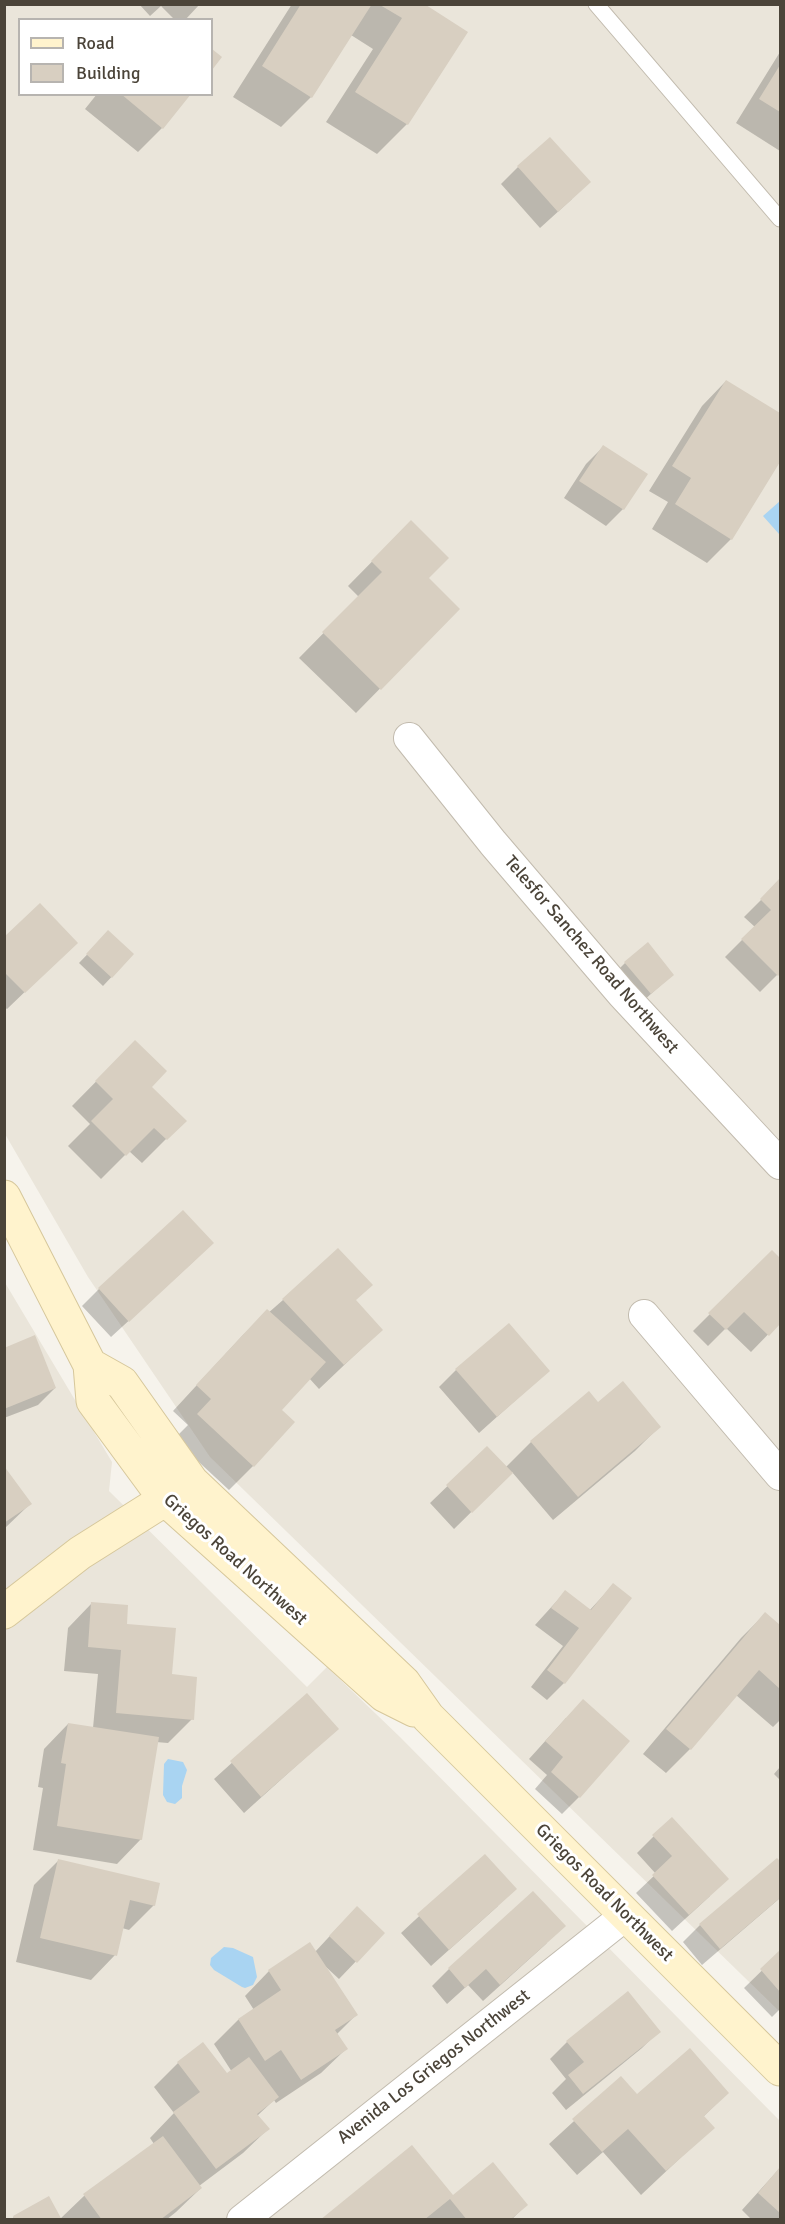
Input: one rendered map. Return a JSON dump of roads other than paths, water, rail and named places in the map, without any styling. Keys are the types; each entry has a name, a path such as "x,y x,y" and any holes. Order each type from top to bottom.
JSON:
{"main road":[{"name":"Griegos Road Northwest","path":"4,1197 90,1365 93,1401 178,1491 384,1695 428,1718 780,2069"},
{"path":"4,1612 80,1553 178,1491"}],"street":[{"name":"Telesfor Sanchez Road Northwest","path":"409,738 493,843 622,994 780,1164"},
{"path":"644,1315 780,1474"},
{"name":"Avenida Los Griegos Northwest","path":"242,2220 626,1915"}],"lane":[{"path":"596,4 780,219"}],"water":[{"path":"780,501 780,532 779,534 763,516"},
{"path":"168,1759 183,1762 187,1770 182,1786 182,1798 175,1804 167,1802 163,1795 164,1764"},
{"path":"224,1947 233,1948 253,1957 257,1977 253,1985 242,1987 214,1970 210,1965 211,1958"}]}
